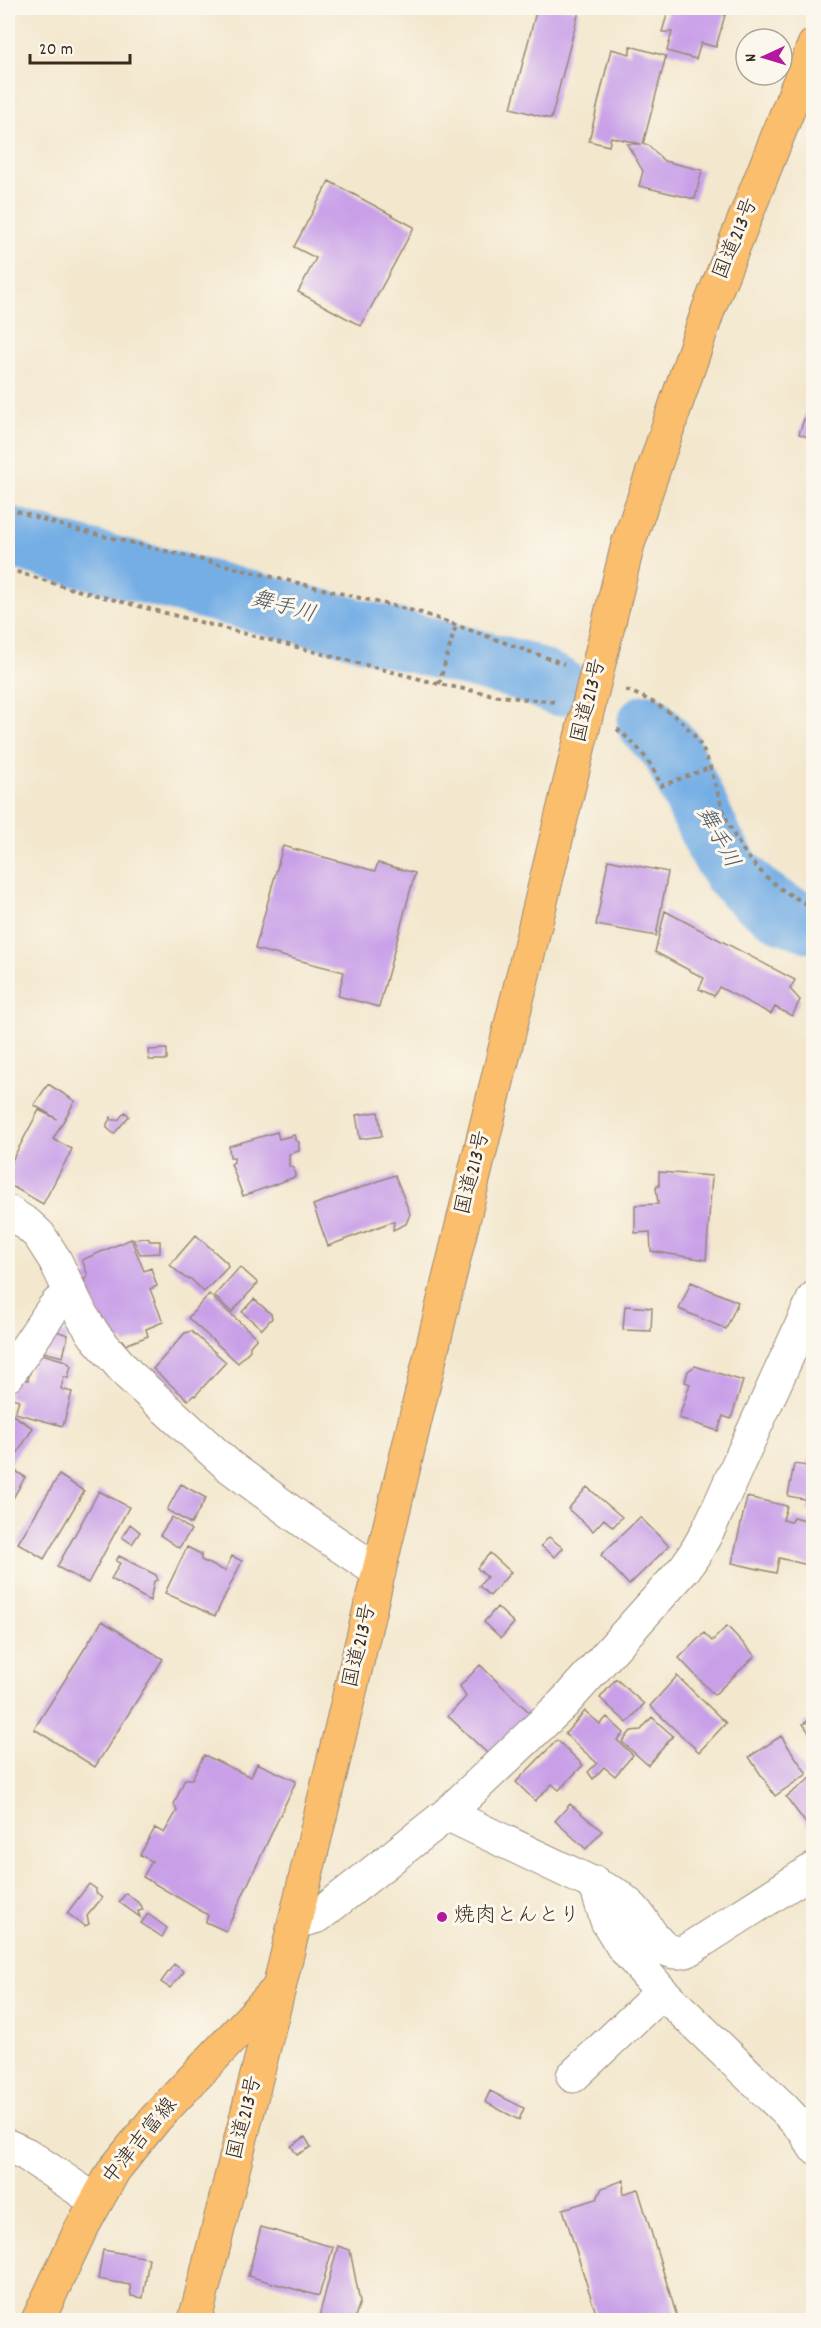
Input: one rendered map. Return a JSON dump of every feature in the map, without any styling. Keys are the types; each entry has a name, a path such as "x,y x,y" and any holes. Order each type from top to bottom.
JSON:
{"main road":[{"name":"国道213号","path":"195,2320 279,1988 628,544 709,308 813,45"},
{"name":"中津吉富線","path":"38,2320 96,2201 114,2170 156,2118 279,1988"}],"street":[{"path":"8,1212 39,1235 55,1260 95,1336 128,1374 260,1490 379,1572"},
{"path":"8,1375 52,1310 71,1294"},
{"path":"295,1920 318,1916 447,1814 564,1703 685,1568 702,1545 813,1298"},
{"path":"447,1814 617,1895 633,1908 659,1944 670,1953 686,1952 813,1869"},
{"path":"595,1883 608,1921 623,1947 662,1992 785,2110 804,2130 813,2147"},
{"path":"573,2076 662,1992"},
{"path":"8,2146 26,2154 96,2201"}],"path":[{"path":"8,508 66,527 422,613 568,666"},
{"path":"8,569 69,588 439,684 499,696 560,703"},
{"path":"439,684 456,625"},
{"path":"624,688 664,708 686,728 701,747 735,840 752,862 775,885 798,901 813,907"},
{"path":"614,727 644,754 657,774 661,786 709,768"}],"building":[{"path":"537,8 568,8 579,11 551,119 511,108"},
{"path":"669,8 727,8 716,47 701,43 696,59 667,51 672,32 662,32"},
{"path":"630,46 666,56 643,144 648,145 664,161 702,170 695,199 639,186 643,171 627,144 641,144 611,137 609,146 589,141 611,49 630,54"},
{"path":"329,181 414,227 361,326 298,292 316,258 294,247"},
{"path":"806,413 814,416 814,439 799,434"},
{"path":"283,846 375,871 378,863 415,873 379,1007 338,996 344,972 255,949"},
{"path":"608,860 668,872 656,936 596,925"},
{"path":"665,911 795,980 790,989 800,1000 792,1016 775,1007 771,1014 719,987 714,996 699,989 704,978 655,952"},
{"path":"167,1049 167,1060 149,1060 148,1050"},
{"path":"48,1084 75,1101 53,1139 72,1149 43,1204 8,1184 8,1168 39,1110 57,1119 34,1105"},
{"path":"125,1112 129,1116 114,1134 107,1128 107,1124 111,1117 112,1120 118,1120"},
{"path":"378,1112 382,1136 360,1139 356,1115"},
{"path":"277,1132 279,1139 295,1135 295,1140 299,1142 299,1151 289,1154 289,1166 294,1168 295,1177 243,1196 231,1164 234,1162 234,1157 230,1157 229,1146"},
{"path":"659,1172 712,1176 706,1260 651,1251 650,1232 635,1233 635,1205 658,1204 656,1187 659,1186"},
{"path":"395,1175 410,1214 406,1224 393,1230 394,1221 328,1246 313,1205"},
{"path":"196,1235 227,1263 228,1267 204,1292 191,1279 185,1278 170,1265"},
{"path":"148,1238 150,1241 160,1241 160,1253 140,1254 133,1239"},
{"path":"131,1239 144,1271 151,1268 157,1286 150,1289 163,1322 146,1329 148,1336 125,1345 123,1340 111,1345 84,1280 88,1276 82,1260"},
{"path":"240,1267 258,1283 232,1312 214,1296"},
{"path":"691,1282 738,1302 726,1329 679,1309"},
{"path":"209,1294 257,1338 238,1363 188,1318"},
{"path":"254,1299 271,1314 272,1318 262,1329 242,1312"},
{"path":"625,1306 652,1308 651,1331 623,1330"},
{"path":"50,1329 68,1335 63,1357 43,1352"},
{"path":"191,1331 226,1362 195,1396 188,1400 153,1369 185,1333"},
{"path":"35,1352 66,1361 71,1366 68,1378 64,1377 61,1389 72,1392 63,1426 15,1413 19,1400 8,1397 15,1376 28,1380"},
{"path":"695,1366 743,1381 731,1419 723,1416 718,1431 679,1418 690,1384 685,1382 688,1371"},
{"path":"8,1412 33,1428 10,1465 8,1463"},
{"path":"809,1457 814,1458 814,1513 806,1510 809,1508 809,1500 788,1496 794,1464 807,1466"},
{"path":"8,1466 25,1477 8,1507"},
{"path":"59,1475 84,1491 44,1559 18,1543"},
{"path":"181,1484 206,1498 191,1524 167,1510"},
{"path":"587,1487 622,1517 613,1527 604,1519 593,1531 568,1509"},
{"path":"99,1491 129,1507 88,1583 57,1567"},
{"path":"747,1497 787,1506 783,1520 791,1522 793,1517 814,1522 812,1566 779,1558 776,1573 732,1563"},
{"path":"172,1517 191,1530 179,1548 160,1535"},
{"path":"640,1517 669,1546 629,1585 601,1555"},
{"path":"130,1524 140,1532 132,1544 122,1537"},
{"path":"549,1537 563,1548 555,1557 541,1546"},
{"path":"187,1547 201,1554 201,1560 225,1571 232,1556 242,1561 215,1616 165,1593"},
{"path":"490,1553 511,1572 490,1596 479,1586 487,1577 477,1568"},
{"path":"119,1556 156,1575 158,1580 154,1581 150,1601 111,1579 120,1563 116,1561"},
{"path":"497,1607 514,1623 501,1638 484,1622"},
{"path":"102,1621 163,1659 95,1767 34,1729"},
{"path":"727,1626 755,1656 714,1695 679,1658 704,1633 712,1641"},
{"path":"480,1665 530,1713 488,1754 448,1716 466,1697 460,1686"},
{"path":"677,1676 726,1723 699,1752 650,1706"},
{"path":"616,1679 644,1704 627,1723 600,1698"},
{"path":"585,1711 600,1724 607,1717 624,1733 617,1740 633,1755 615,1776 604,1767 593,1779 588,1772 597,1763 565,1734"},
{"path":"652,1717 673,1736 648,1765 622,1742 631,1731 641,1730"},
{"path":"814,1717 814,1739 803,1724"},
{"path":"781,1736 807,1774 775,1796 749,1757"},
{"path":"557,1740 583,1765 559,1790 552,1784 535,1801 516,1782"},
{"path":"204,1755 251,1777 257,1763 296,1781 226,1931 206,1922 208,1915 143,1877 152,1861 140,1855 155,1828 164,1833 177,1811 174,1804 185,1779 192,1779"},
{"path":"811,1778 814,1782 814,1834 786,1797"},
{"path":"570,1804 602,1831 586,1849 555,1821"},
{"path":"89,1884 102,1898 87,1916 89,1924 85,1926 67,1913"},
{"path":"126,1893 141,1905 143,1910 138,1911 140,1917 119,1902"},
{"path":"148,1914 167,1928 162,1937 141,1923"},
{"path":"174,1964 184,1972 170,1988 161,1982"},
{"path":"490,2091 524,2108 519,2120 485,2102"},
{"path":"305,2137 311,2147 297,2155 291,2146"},
{"path":"624,2180 623,2194 638,2189 678,2320 598,2320 563,2209 597,2199 602,2188"},
{"path":"261,2227 333,2247 319,2296 248,2276"},
{"path":"338,2246 350,2250 360,2302 354,2320 318,2320"},
{"path":"103,2250 149,2258 143,2298 131,2296 130,2285 98,2279"}],"waterway":[{"name":"舞手川","path":"8,536 60,552 522,671 557,686"},
{"name":"舞手川","path":"647,724 671,749 715,844 732,872 753,893 782,913 814,924"}],"place":[{"name":"焼肉とんとり","path":"442,1917"}]}
